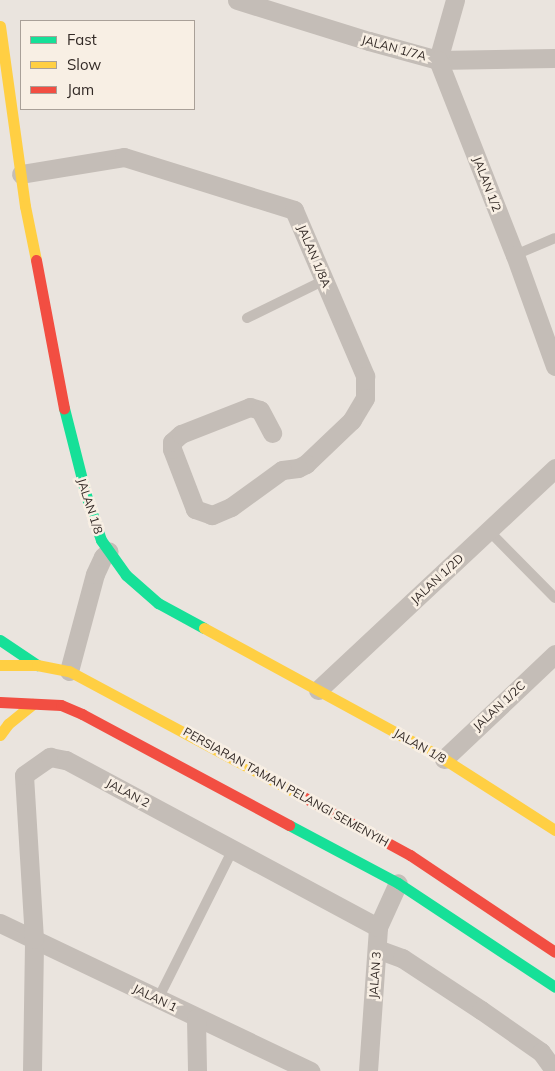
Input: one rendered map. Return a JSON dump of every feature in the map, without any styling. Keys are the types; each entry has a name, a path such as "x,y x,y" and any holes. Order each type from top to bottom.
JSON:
{"street":[{"name":"JALAN 1/7A","path":"238,0 369,41 438,60 555,58"},
{"path":"438,60 455,0"},
{"name":"JALAN 1/8","path":"0,26 21,174 67,420 86,495 102,540 109,551 126,575 158,603 444,759 553,825"},
{"name":"JALAN 1/2","path":"438,60 515,255 555,366"},
{"name":"JALAN 1/8A","path":"21,174 124,157 294,210 365,376 365,398 352,420 306,464 298,468 282,470 231,507 212,515 195,509 172,449 172,442 181,434 250,407 260,410 272,434"},
{"name":"JALAN 1/2D","path":"318,690 555,468"},
{"path":"68,671 95,574 103,557 109,551"},
{"path":"0,640 37,665"},
{"name":"JALAN 1/2C","path":"444,759 555,654"},
{"name":"PERSIARAN TAMAN PELANGI SEMENYIH","path":"0,665 37,665 68,671 383,840 449,881 555,952"},
{"path":"0,702 61,705 82,714 408,878 555,987"},
{"path":"0,735 8,724 33,704"},
{"name":"JALAN 2","path":"34,939 24,775 50,757 66,760 378,927"},
{"path":"383,840 392,851 394,858"},
{"path":"408,878 449,881"},
{"name":"JALAN 3","path":"368,1071 378,927 408,878"},
{"name":"JALAN 1","path":"0,923 310,1071"},
{"path":"32,1071 34,939"},
{"path":"377,949 402,958 481,1010 541,1052 555,1071"},
{"path":"196,1018 197,1071"}],"lane":[{"path":"515,255 555,238"},
{"path":"247,318 324,280"},
{"path":"489,531 555,598"},
{"path":"158,999 233,849"}],"traffic: fast":[{"path":"64,408 86,495 101,540 126,575 158,603 204,628"},
{"path":"0,640 37,665"},
{"path":"289,825 398,883 555,987"}],"traffic: slow":[{"path":"0,26 25,206 36,260"},
{"path":"204,628 444,759 555,830"},
{"path":"0,665 37,665 69,671 298,794"},
{"path":"0,735 8,724 33,704"}],"traffic: jam":[{"path":"36,260 64,408"},
{"path":"0,702 61,705 82,714 289,825"},
{"path":"298,794 410,855 555,952"}]}
